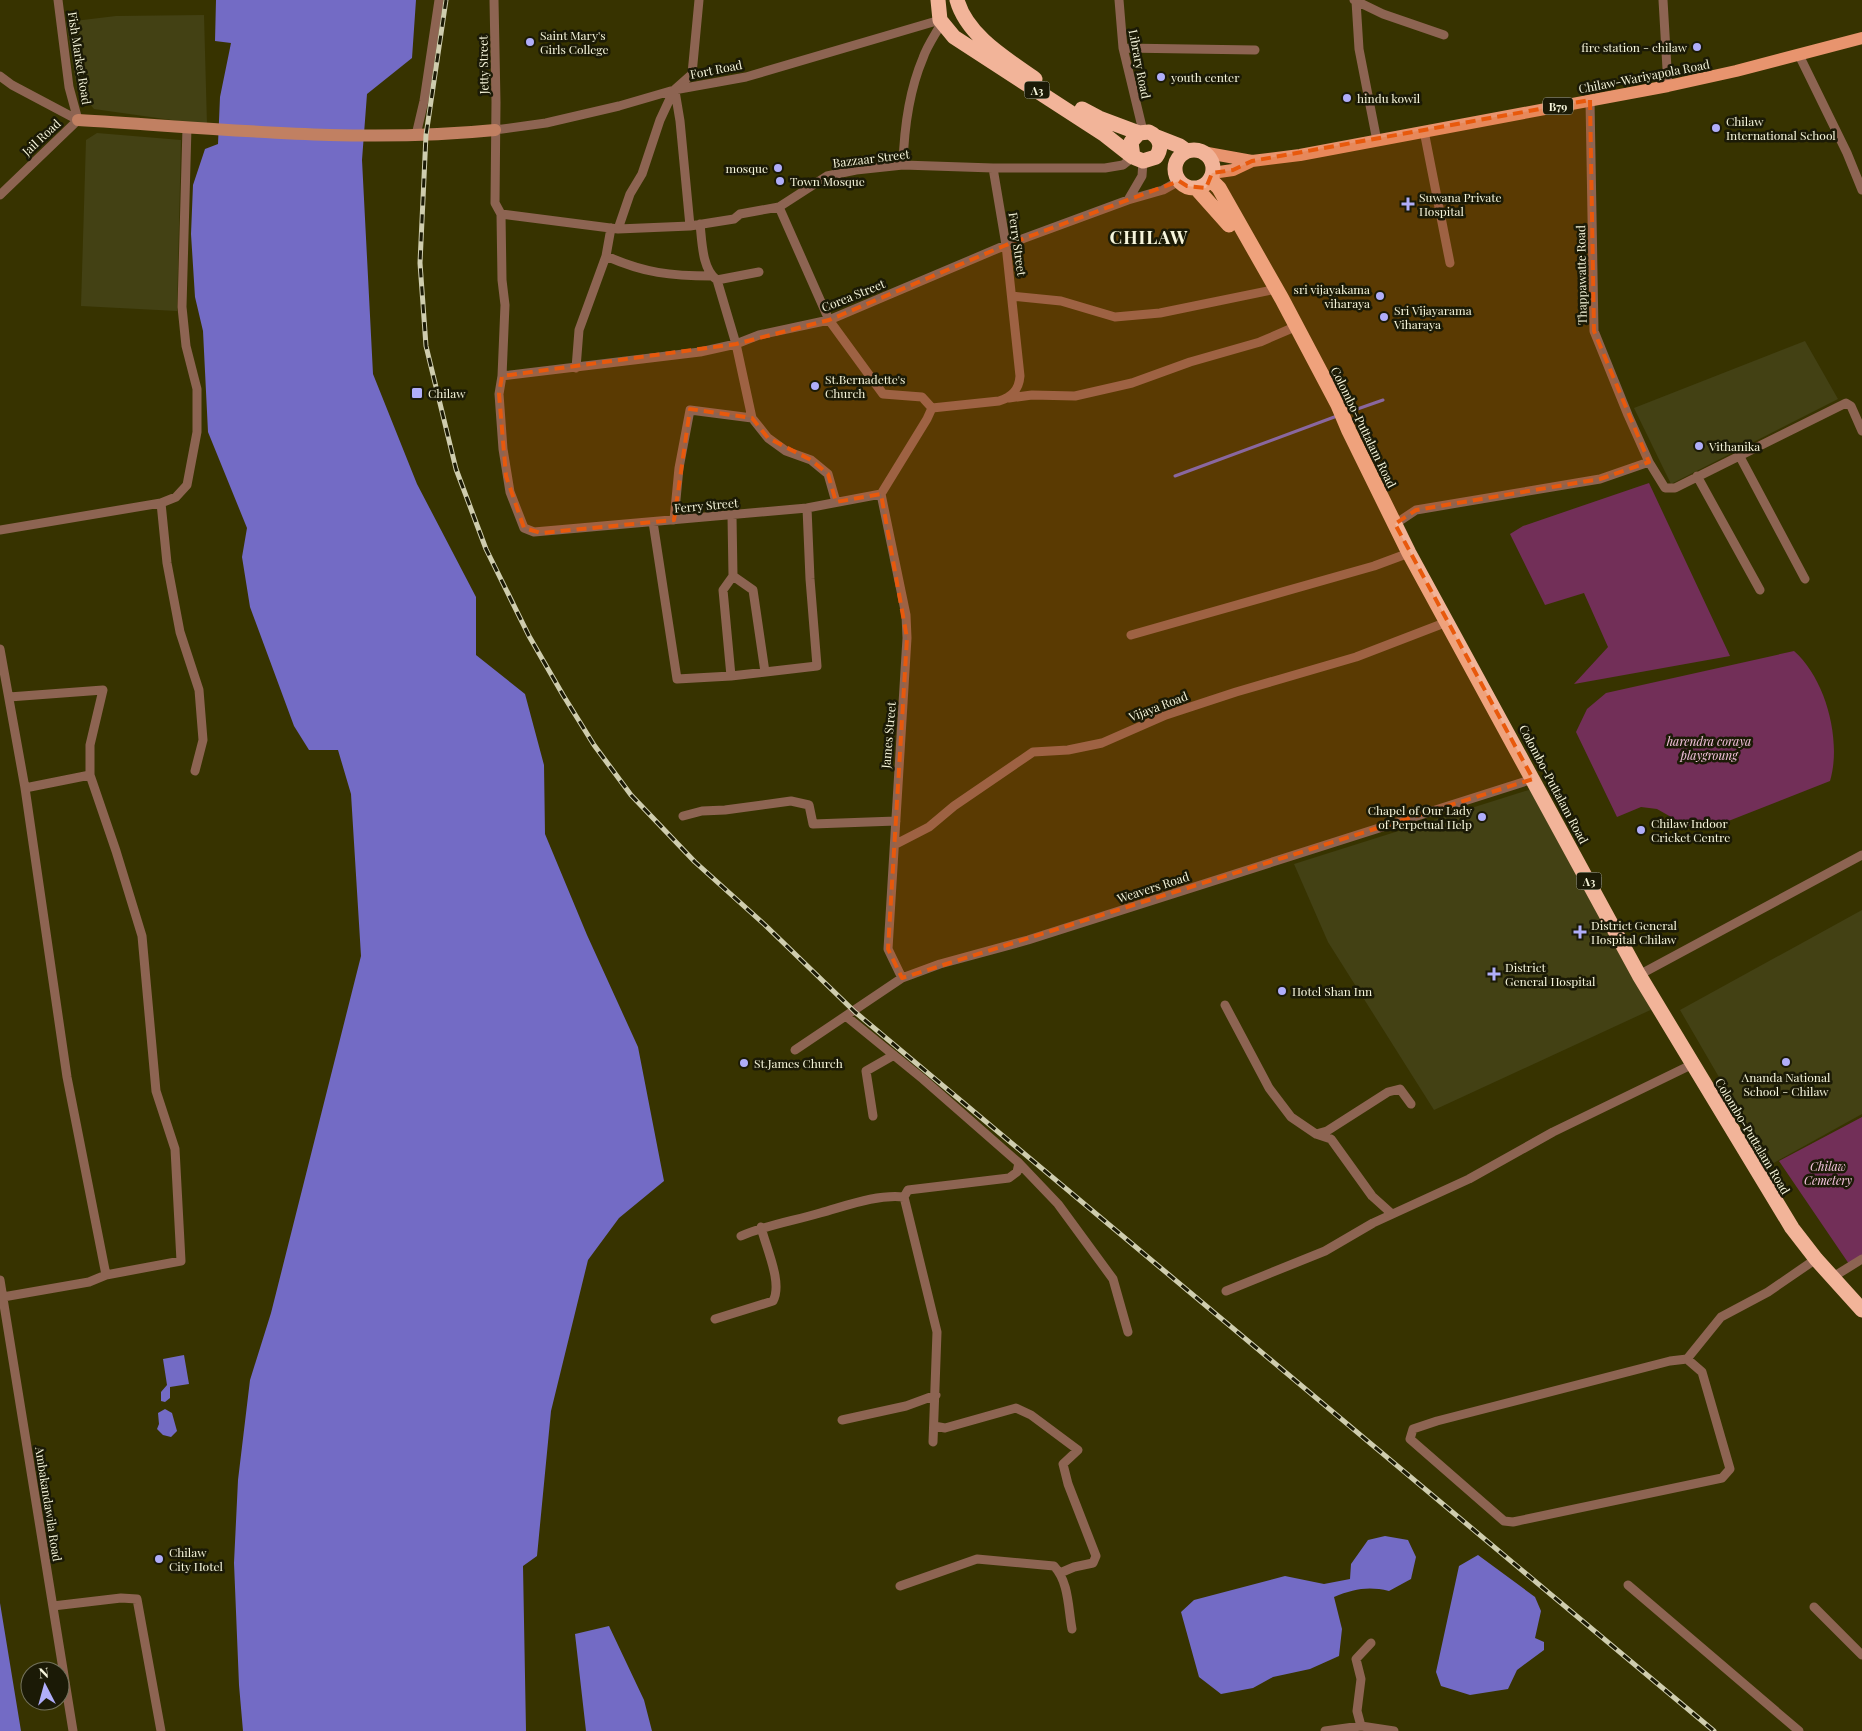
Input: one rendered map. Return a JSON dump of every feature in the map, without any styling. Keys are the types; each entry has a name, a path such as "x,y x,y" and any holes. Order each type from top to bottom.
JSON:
{"highway":[{"name":"A3","path":"940,15 949,28 957,26 962,19 959,5"},
{"name":"A3","path":"959,5 987,43 1054,92 1099,118 1194,151"},
{"name":"A3","path":"940,15 954,37 1124,147 1138,159"},
{"path":"1146,134 1160,142 1159,152 1152,160 1138,159 1131,142 1146,134"},
{"path":"1194,151 1212,163 1211,176 1196,188 1187,186 1179,181 1176,176 1175,164 1178,158 1194,151"},
{"name":"Colombo-Puttalam Road","path":"1211,176 1297,326 1338,405 1409,553 1639,975 1771,1197 1816,1259 1862,1310"},
{"name":"Colombo-Puttalam Road","path":"1196,188 1217,210 1239,238 1254,252"}],"main road":[{"name":"Chilaw-Wariyapola Road","path":"1252,161 1377,141 1668,86 1862,38"},
{"name":"B79","path":"1194,151 1252,161"},
{"name":"B79","path":"1211,176 1233,170 1252,161"}],"street":[{"name":"Fish Market Road","path":"58,0 69,87 78,120"},
{"path":"416,135 424,101 439,0"},
{"name":"Jetty Street","path":"494,0 495,130"},
{"path":"576,368 579,330 615,229 630,194 642,174 660,120 674,90 692,74 699,0"},
{"name":"Library Road","path":"1119,0 1123,48 1146,134"},
{"path":"1355,0 1383,14 1444,34"},
{"path":"1355,0 1359,49 1377,141"},
{"path":"1663,0 1668,86"},
{"path":"904,165 906,123 916,76 940,15"},
{"name":"Fort Road","path":"495,130 564,119 674,90 746,77 940,15"},
{"path":"1123,48 1255,50"},
{"path":"1799,55 1847,153 1862,190"},
{"path":"0,76 12,85 78,120 210,129 374,136 495,130"},
{"path":"674,90 695,225 736,344 752,418 768,438 786,451 811,460 828,474 836,502"},
{"name":"Thappawatte Road","path":"1590,100 1594,331 1649,462 1665,488 1675,488 1846,403 1851,406 1862,430"},
{"name":"Jail Road","path":"0,195 30,163 78,120"},
{"path":"0,530 161,502 176,497 187,485 197,432 197,389 186,346 182,307 187,127"},
{"name":"Ferry Street","path":"495,130 494,203 501,214 505,305 502,376 498,394 506,476 524,528 541,533 732,516 808,508 881,494"},
{"path":"1424,131 1450,263"},
{"path":"1128,200 1142,176 1138,159"},
{"name":"Bazzaar Street","path":"501,214 615,229 695,225 734,219 740,214 779,207 827,176 856,170 904,165 993,168 1114,167 1123,166 1138,159"},
{"name":"Ferry Street","path":"993,168 1006,245 1020,376 1019,385 1008,398"},
{"name":"Corea Street","path":"502,376 700,352 736,344 759,335 829,320 1006,245 1128,200 1163,190 1179,181"},
{"path":"779,207 829,320 883,394 922,397 932,408"},
{"path":"606,256 636,269 665,275 714,278 759,272"},
{"path":"1012,296 1061,301 1115,317 1177,310 1277,289"},
{"path":"932,408 999,401 1032,395 1075,396 1132,383 1190,362 1260,342 1297,326"},
{"path":"881,494 932,408"},
{"path":"674,520 679,468 690,410 752,418"},
{"path":"1739,455 1805,580"},
{"path":"1395,524 1416,510 1600,479 1649,462"},
{"path":"1697,476 1760,590"},
{"name":"James Street","path":"881,494 906,615 907,638 897,780 896,844 888,949 902,978"},
{"path":"161,502 167,562 180,632 199,690 203,740 195,771"},
{"path":"653,522 677,679 731,676 817,666 810,580 808,508"},
{"path":"731,676 723,590 733,576 732,516"},
{"path":"1131,635 1374,566 1409,553"},
{"path":"733,576 753,590 765,672"},
{"name":"Vijaya Road","path":"896,844 929,827 962,800 1033,752 1068,750 1102,743 1166,715 1236,692 1356,657 1448,622"},
{"path":"0,649 25,788 67,1077 106,1275"},
{"path":"3,1297 88,1282 106,1275 181,1260 175,1149 156,1091 142,936 90,775 90,745 103,690 9,697"},
{"path":"25,788 90,775"},
{"name":"Weavers Road","path":"795,1050 847,1017 902,978 940,964 1028,940 1533,779"},
{"path":"683,816 702,811 791,801 809,806 813,824 896,820"},
{"path":"1639,975 1862,855"},
{"path":"1225,1005 1268,1088 1291,1117 1316,1134 1331,1139 1372,1196 1392,1214"},
{"path":"847,1017 894,1055 1018,1163 1058,1204 1113,1279 1128,1332"},
{"path":"873,1116 866,1071 894,1055"},
{"path":"1226,1291 1325,1251 1392,1214 1469,1179 1553,1132 1693,1064"},
{"path":"1316,1134 1327,1132 1388,1092 1400,1089 1411,1104"},
{"path":"933,1442 937,1332 904,1198 908,1190 1009,1178 1017,1172 1018,1163"},
{"path":"741,1236 761,1227 891,1196 904,1198"},
{"path":"715,1319 773,1301 777,1294 776,1278 761,1227"},
{"path":"1687,1359 1702,1372 1730,1469 1722,1478 1513,1522 1504,1521 1410,1439 1409,1435 1413,1429 1437,1421 1670,1361 1687,1359 1721,1317 1768,1292 1816,1259"},
{"path":"1833,1277 1862,1259"},
{"name":"Ambakandawila Road","path":"0,1280 74,1731"},
{"path":"842,1420 906,1406 936,1395"},
{"path":"934,1426 945,1428 1016,1408 1031,1414 1078,1450 1063,1464 1068,1484 1096,1556 1093,1563 1074,1567 1060,1573"},
{"path":"900,1586 977,1559 1054,1566 1060,1573 1066,1589 1072,1629"},
{"path":"1628,1586 1799,1731"},
{"path":"53,1606 121,1598 137,1599 161,1731"},
{"path":"1814,1607 1862,1655"},
{"path":"1361,1726 1357,1711 1361,1679 1356,1659 1371,1643"},
{"path":"1325,1731 1361,1726 1394,1731"}],"highlighted area":[{"path":"1590,100 1594,331 1649,462 1600,479 1416,510 1395,524 1533,779 902,978 888,949 907,638 881,494 836,502 828,474 811,460 768,438 752,418 690,409 674,520 541,533 524,528 506,476 499,394 502,376 736,344 829,320 1006,245 1179,181 1187,186 1206,188 1212,173 1233,170 1252,161"}],"shaded area":[{"path":"216,0 416,0 412,58 367,94 362,160 373,374 417,484 476,597 476,655 525,694 544,765 545,834 587,935 638,1047 664,1181 619,1218 588,1260 551,1411 537,1556 523,1566 526,1731 243,1731 239,1685 234,1563 238,1480 250,1380 271,1313 361,956 351,794 338,750 309,750 294,726 250,607 242,557 247,528 208,432 203,331 195,297 191,234 193,185 205,149 218,144 220,97 231,43 215,41"},
{"path":"204,15 207,125 94,109 77,89 66,22 116,16"},
{"path":"97,133 181,140 177,311 81,306 86,140"},
{"name":"Vithanika","path":"1805,341 1838,399 1671,484 1634,408"},
{"name":"District General Hospital","path":"1538,787 1657,1007 1434,1110 1328,942 1294,864"},
{"name":"Ananda National School - Chilaw","path":"1862,910 1862,1114 1770,1165 1680,1010"},
{"path":"184,1355 189,1384 170,1387 170,1398 165,1402 161,1401 161,1392 167,1385 163,1359"},
{"path":"165,1409 172,1413 177,1431 171,1437 163,1435 157,1429 159,1424 158,1413"},
{"path":"1385,1536 1408,1540 1416,1557 1411,1579 1389,1591 1361,1589 1334,1597 1342,1629 1339,1656 1310,1669 1273,1677 1253,1688 1221,1694 1199,1677 1181,1612 1194,1600 1285,1576 1324,1584 1350,1579 1351,1564 1368,1540"},
{"path":"1478,1555 1535,1597 1541,1611 1535,1638 1544,1642 1544,1650 1517,1670 1508,1689 1470,1695 1441,1686 1436,1672 1459,1566"},
{"path":"0,1603 21,1731 0,1731"},
{"path":"609,1626 644,1700 652,1731 586,1731 575,1634"}],"green space":[{"path":"1649,483 1730,656 1574,684 1608,647 1584,593 1545,605 1510,534 1523,526"},
{"name":"harendra coraya playgroung","path":"1794,651 1815,678 1823,694 1828,712 1834,748 1830,781 1708,829 1687,826 1657,809 1641,807 1617,817 1576,732 1587,709 1606,693"},
{"name":"Chilaw Cemetery","path":"1862,1117 1862,1256 1849,1264 1779,1161"}],"waterway":[{"path":"1346,413 1383,400"},
{"path":"1175,476 1337,416"}],"railway":[{"path":"446,0 426,135 420,263 426,346 456,469 486,549 529,636 594,745 631,795 695,862 765,925 855,1012 1714,1731"}],"place":[{"name":"Saint Mary's Girls College","path":"530,42"},
{"name":"fire station - chilaw","path":"1697,47"},
{"name":"youth center","path":"1161,77"},
{"name":"hindu kowil","path":"1347,98"},
{"name":"Chilaw International School","path":"1716,128"},
{"name":"mosque","path":"778,168"},
{"name":"Town Mosque","path":"780,181"},
{"name":"Suwana Private Hospital","path":"1408,204"},
{"name":"sri vijayakama viharaya","path":"1380,296"},
{"name":"Sri Vijayarama Viharaya","path":"1384,317"},
{"name":"St.Bernadette's Church","path":"815,386"},
{"name":"Chilaw","path":"417,393"},
{"name":"Vithanika","path":"1699,446"},
{"name":"Chapel of Our Lady of Perpetual Help","path":"1482,817"},
{"name":"Chilaw Indoor Cricket Centre","path":"1641,830"},
{"name":"District General Hospital Chilaw","path":"1580,932"},
{"name":"District General Hospital","path":"1494,974"},
{"name":"Hotel Shan Inn","path":"1282,991"},
{"name":"Ananda National School - Chilaw","path":"1786,1062"},
{"name":"St.James Church","path":"744,1063"},
{"name":"Chilaw City Hotel","path":"159,1559"}],"district":[{"name":"CHILAW","path":"1149,237"}]}
